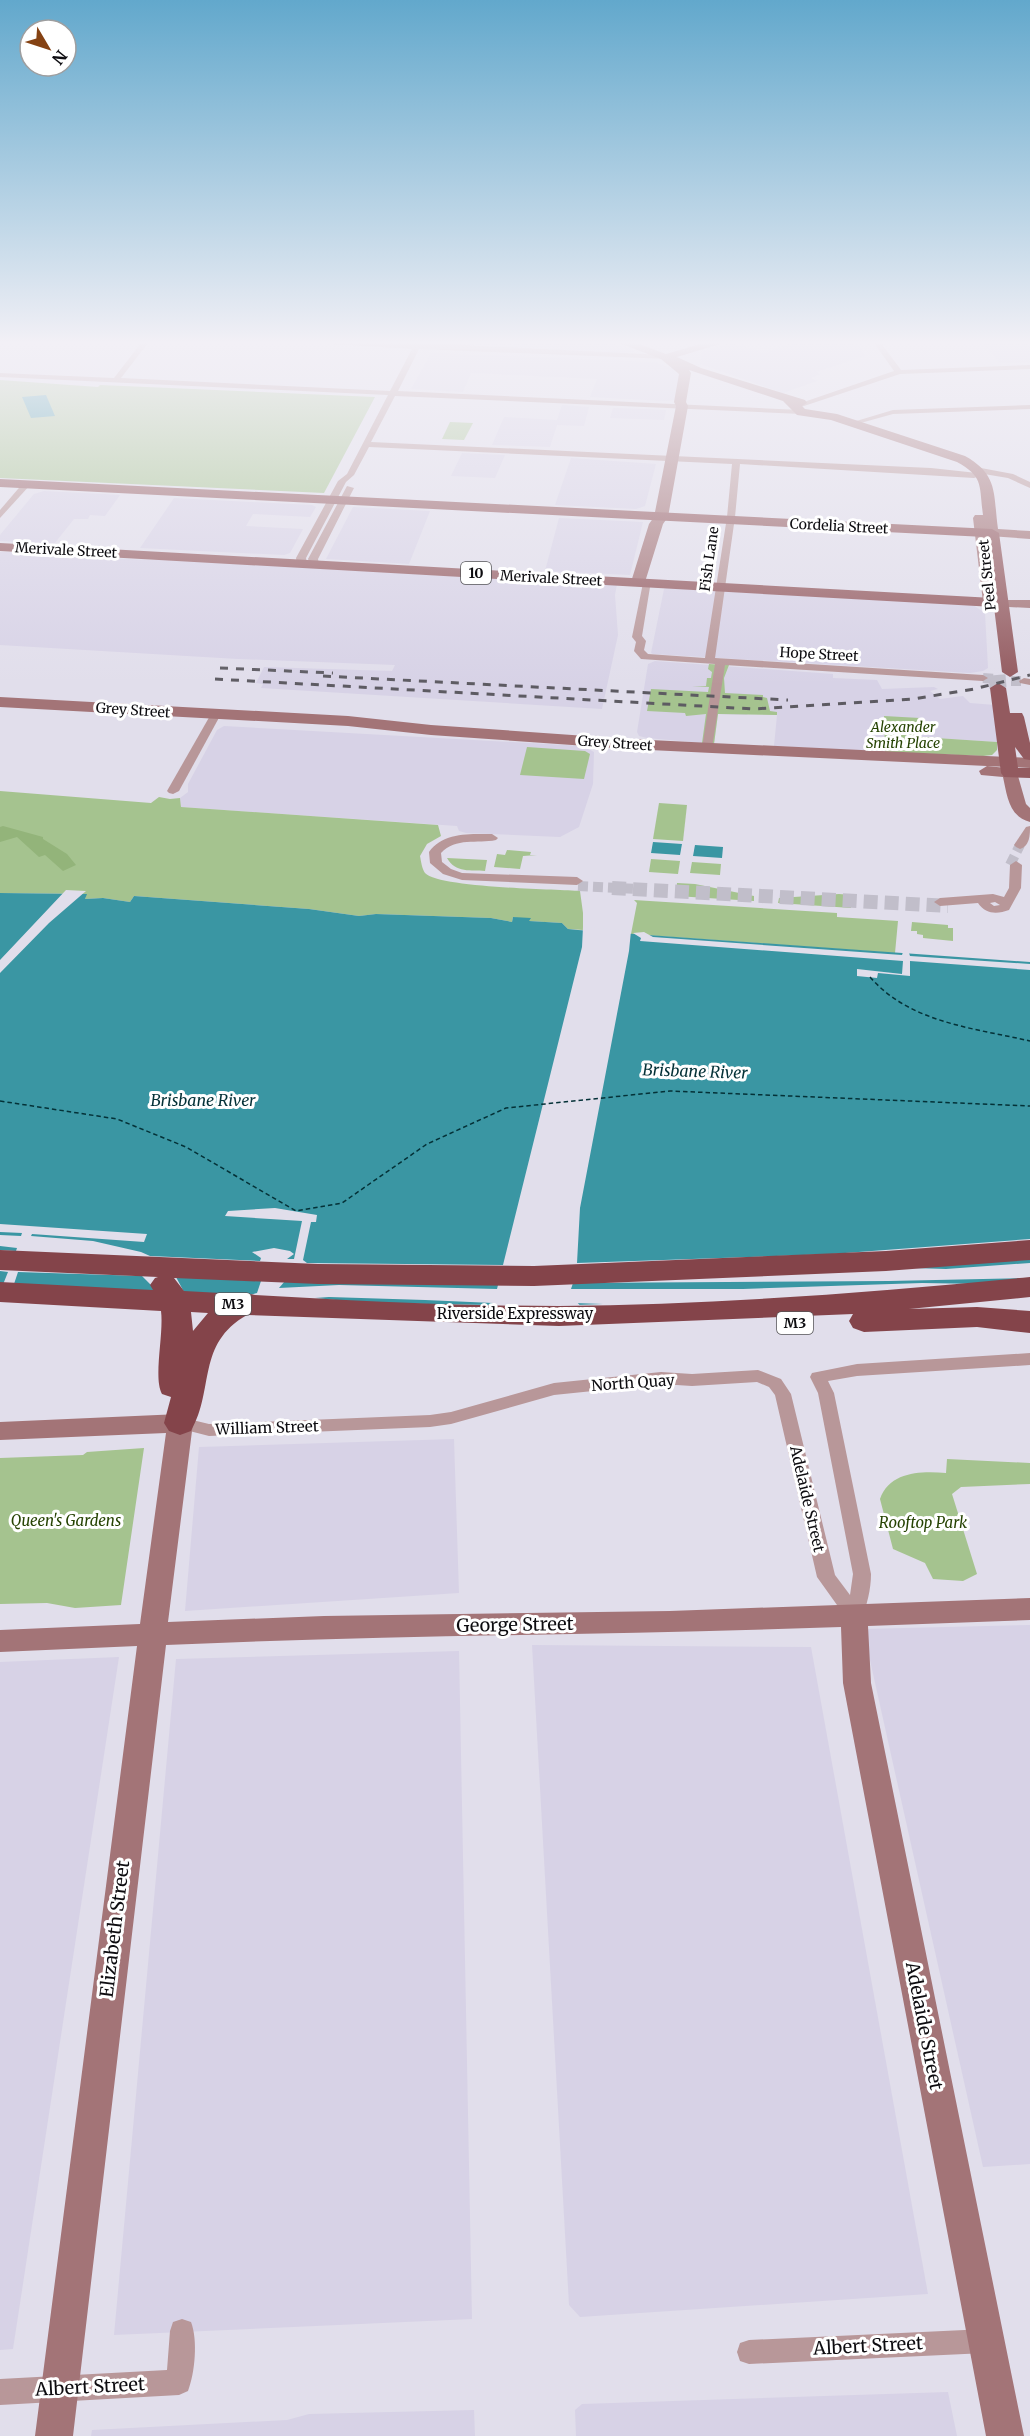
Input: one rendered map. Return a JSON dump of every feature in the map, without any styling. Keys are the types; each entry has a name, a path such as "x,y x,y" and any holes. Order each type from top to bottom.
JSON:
{"highway":[{"path":"0,1242 98,1250 128,1257 152,1271 167,1287 176,1308 182,1378 173,1405 180,1423"},
{"name":"M3","path":"0,1260 413,1276 534,1276 886,1261 1030,1250"},
{"name":"M3","path":"687,1270 728,1278 893,1277 1028,1282"},
{"name":"M3","path":"182,1378 207,1331 222,1316 252,1301 294,1292 604,1297 1028,1282"},
{"name":"Riverside Expressway","path":"0,1292 338,1310 560,1316 843,1305 1028,1282"},
{"name":"M3","path":"560,1316 632,1322 729,1325 960,1318 1030,1323"}],"main road":[{"name":"Cordelia Street","path":"0,483 987,533"},
{"name":"Peel Street","path":"987,533 995,603 1019,740 1030,755"},
{"name":"Merivale Street","path":"0,547 995,603"},
{"name":"Peel Street","path":"1008,680 1009,767"},
{"name":"Grey Street","path":"1009,767 1030,773"}],"street":[{"path":"308,564 313,559 338,500 354,481 350,475 360,457"},
{"path":"643,457 976,473 1030,485"},
{"path":"941,457 976,473"},
{"path":"643,583 665,522 661,517 672,458"},
{"name":"Fish Lane","path":"707,748 712,721 721,587 736,461"},
{"name":"Peel Street","path":"976,473 987,533"},
{"path":"0,515 27,484"},
{"name":"Cordelia Street","path":"987,533 1030,535"},
{"name":"Hope Street","path":"643,583 637,638 641,640 639,651 642,655 654,658 1008,680"},
{"name":"Merivale Street","path":"995,603 1030,604"},
{"name":"Grey Street","path":"0,702 346,728 374,725 707,748 858,756 907,756 1009,767"},
{"name":"Grey Street","path":"0,708 215,717"},
{"path":"173,792 215,717"},
{"name":"Grey Street","path":"858,756 969,770 1030,764"},
{"path":"1009,767 1024,812"},
{"path":"969,770 983,773 997,781 1024,812"},
{"path":"1025,844 1030,829"},
{"path":"492,838 456,840 440,847 434,856 436,864 446,872 459,876 486,879 499,876 577,883"},
{"path":"944,904 994,903 1015,888 1013,865"},
{"name":"Adelaide Street","path":"1005,2436 857,1683 854,1614 862,1584 862,1574 826,1393 818,1377 857,1370 1030,1359"},
{"name":"North Quay","path":"497,1404 554,1389 661,1378 692,1380 752,1376 770,1380"},
{"name":"Adelaide Street","path":"770,1380 779,1386 783,1394 825,1577 854,1614"},
{"name":"William Street","path":"0,1431 180,1423 209,1430 372,1425 441,1420 497,1404"},
{"name":"Elizabeth Street","path":"54,2436 101,2037 180,1423"},
{"name":"George Street","path":"0,1641 324,1627 670,1622 1030,1609"},
{"name":"Albert Street","path":"0,2392 179,2382 182,2331"},
{"name":"Albert Street","path":"749,2352 986,2341"}],"shaded area":[{"path":"460,457 504,457 495,478 451,476"},
{"path":"571,458 656,464 645,506 636,509 555,505"},
{"path":"44,491 120,495 105,516 90,515 88,519 74,519 54,544 0,541 0,535 34,494"},
{"path":"174,498 316,507 310,517 253,514 246,526 303,529 290,553 284,555 140,548"},
{"path":"353,507 430,511 409,564 326,559"},
{"path":"559,518 643,522 630,575 545,571"},
{"path":"0,552 46,552 69,556 176,559 617,584 615,595 618,635 602,709 261,688 263,684 256,683 264,667 392,671 395,665 238,659 0,645"},
{"path":"666,588 973,605 985,613 988,668 970,673 653,654 651,653"},
{"path":"655,661 833,674 833,678 877,680 882,689 934,687 938,689 930,691 940,699 963,696 970,703 995,705 997,742 921,737 884,716 885,752 774,746 777,715 748,713 747,715 718,714 714,744 647,738 639,736 637,732 648,664"},
{"path":"224,726 583,746 594,752 593,784 579,827 560,837 466,833 459,831 457,826 181,807 180,798 188,792 188,784 217,730"},
{"path":"454,1439 459,1593 185,1611 199,1447"},
{"path":"1030,1625 1030,2164 983,2167 863,1629"},
{"path":"532,1645 811,1647 928,2294 580,2317 569,2305"},
{"path":"459,1651 472,2319 114,2335 176,1659"},
{"path":"119,1657 13,2349 0,2350 0,1662"},
{"path":"948,2392 957,2436 576,2436 575,2410 582,2404"},
{"path":"474,2410 475,2436 91,2436 92,2430 287,2420 309,2414"}],"green space":[{"path":"0,457 343,457 324,493 0,478"},
{"path":"709,664 729,665 724,678 725,693 763,695 767,698 770,711 777,712 777,715 718,714 714,744 702,743 706,714 686,716 685,713 647,711 651,689 708,692 709,687 692,686 706,686 707,678 711,678 712,672 708,669"},
{"name":"Alexander Smith Place","path":"884,716 920,718 921,737 997,742 997,750 992,755 983,756 885,752"},
{"path":"527,747 585,751 590,754 584,779 520,775"},
{"path":"0,791 151,803 159,797 180,798 181,807 438,825 441,836 427,844 420,856 425,873 451,882 473,885 580,891 583,930 568,929 562,923 528,921 513,917 512,922 491,918 376,914 359,916 309,909 134,896 130,902 103,898 85,899 86,894 0,893"},
{"path":"659,803 687,805 683,841 653,839"},
{"path":"0,827 43,837 67,854 76,865 63,871 45,855 39,857 17,837 0,842"},
{"path":"507,850 531,852 530,855 537,855 523,856 520,869 494,867 497,854 505,855"},
{"path":"447,858 487,860 485,871 459,868 450,863"},
{"path":"651,859 680,861 678,874 649,872"},
{"path":"692,862 721,864 720,875 690,873"},
{"path":"677,883 695,884 754,896 754,901 676,896"},
{"path":"851,895 851,908 778,903 779,898"},
{"path":"634,900 837,913 837,917 898,921 895,953 631,934 637,903"},
{"path":"912,922 948,925 948,928 953,928 953,941 923,938 923,935 917,934 917,931 911,931"},
{"name":"Queen's Gardens","path":"144,1448 121,1605 75,1608 47,1603 0,1604 0,1458 83,1455 87,1452"},
{"name":"Rooftop Park","path":"947,1459 1030,1463 1030,1484 961,1487 952,1494 977,1574 963,1581 933,1579 925,1563 893,1549 880,1499 891,1483 899,1478 917,1473 946,1473"}],"water":[{"path":"653,842 682,844 680,855 651,853"},
{"path":"695,845 723,847 722,858 693,856"},
{"name":"Brisbane River","path":"0,893 87,894 85,899 103,898 130,902 134,896 309,909 359,916 376,914 491,918 512,922 513,917 531,918 529,921 562,923 568,929 578,930 1030,962 1030,1291 583,1309 570,1294 475,1311 0,1289"}],"pier":[{"path":"66,890 86,891 49,923 0,973 0,960"},
{"path":"583,927 631,931 580,1208 577,1263 832,1254 1030,1239 1030,1258 913,1268 946,1269 1030,1263 1030,1278 573,1283 571,1289 743,1289 922,1283 983,1284 1030,1294 580,1312 575,1305 603,1304 573,1303 569,1298 475,1314 0,1292 8,1272 0,1271 0,1250 16,1251 17,1248 0,1246 0,1235 21,1236 22,1233 0,1232 0,1224 147,1234 144,1242 32,1234 31,1236 93,1241 150,1256 260,1261 261,1258 252,1252 274,1248 290,1251 294,1254 287,1259 294,1259 302,1221 225,1216 228,1211 275,1208 317,1215 316,1222 311,1222 303,1260 307,1263 503,1265 582,947","holes":["18,1272 142,1276 157,1291 14,1284","176,1277 261,1281 257,1293 250,1295 184,1292","285,1281 498,1285 497,1289 339,1285 279,1288","329,1297 493,1303 492,1305 367,1303 315,1298"]},
{"path":"644,932 653,937 902,955 903,952 909,953 910,956 1030,964 1030,970 910,961 910,976 878,973 877,978 857,976 857,969 902,974 903,961 640,941 641,938 633,933"}],"ferry route":[{"path":"870,977 904,1005 923,1014 965,1027 1030,1041"},
{"path":"0,1101 117,1119 186,1147 296,1211 342,1203 427,1144 506,1108 670,1091 1030,1106"}],"tunnel":[{"path":"997,675 998,688"},
{"path":"983,678 997,679"},
{"path":"1011,681 1024,681"},
{"path":"1010,865 1020,845"},
{"path":"578,886 640,889"},
{"path":"612,888 948,906"}],"railway":[{"path":"220,668 333,673"},
{"path":"215,679 754,709 913,699 974,689 1030,675"},
{"path":"323,676 788,700"}]}
